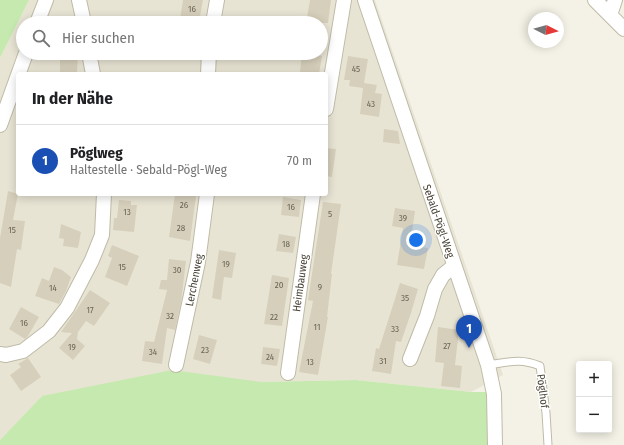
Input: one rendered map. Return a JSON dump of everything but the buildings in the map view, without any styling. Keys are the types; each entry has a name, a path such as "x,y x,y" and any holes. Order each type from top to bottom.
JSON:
{"street":[{"path":"40,16 46,0"},
{"path":"79,0 82,16"},
{"path":"214,16 217,0"},
{"path":"328,97 344,0"},
{"name":"Sebald-Pögl-Weg","path":"366,0 488,365 494,394 495,445"},
{"path":"595,0 624,29"},
{"path":"610,15 615,0"},
{"path":"19,72 23,60"},
{"path":"90,60 93,72"},
{"path":"208,72 209,60"},
{"path":"0,125 16,81"},
{"path":"0,354 6,355 23,351 49,331 68,308 92,260 102,235 104,196"},
{"name":"Lerchenweg","path":"176,365 198,262 207,196"},
{"name":"Heimbauweg","path":"288,373 313,196"},
{"path":"410,359 435,289 443,275 454,266"}],"lane":[{"name":"Pöglhof","path":"488,365 517,361 529,362 540,366 546,413 548,445"}],"shaded area":[{"path":"29,0 375,0 503,375 471,392 356,380 262,382 42,396 0,440 0,58 16,26 16,60 328,60 328,16 21,16"}],"green space":[{"path":"0,0 29,0 21,16 16,16 16,26 0,58"},
{"path":"172,370 262,382 356,380 471,392 488,392 487,445 0,445 0,440 42,396"}],"place":[{"name":"Pöglweg","path":"469,348"}]}
